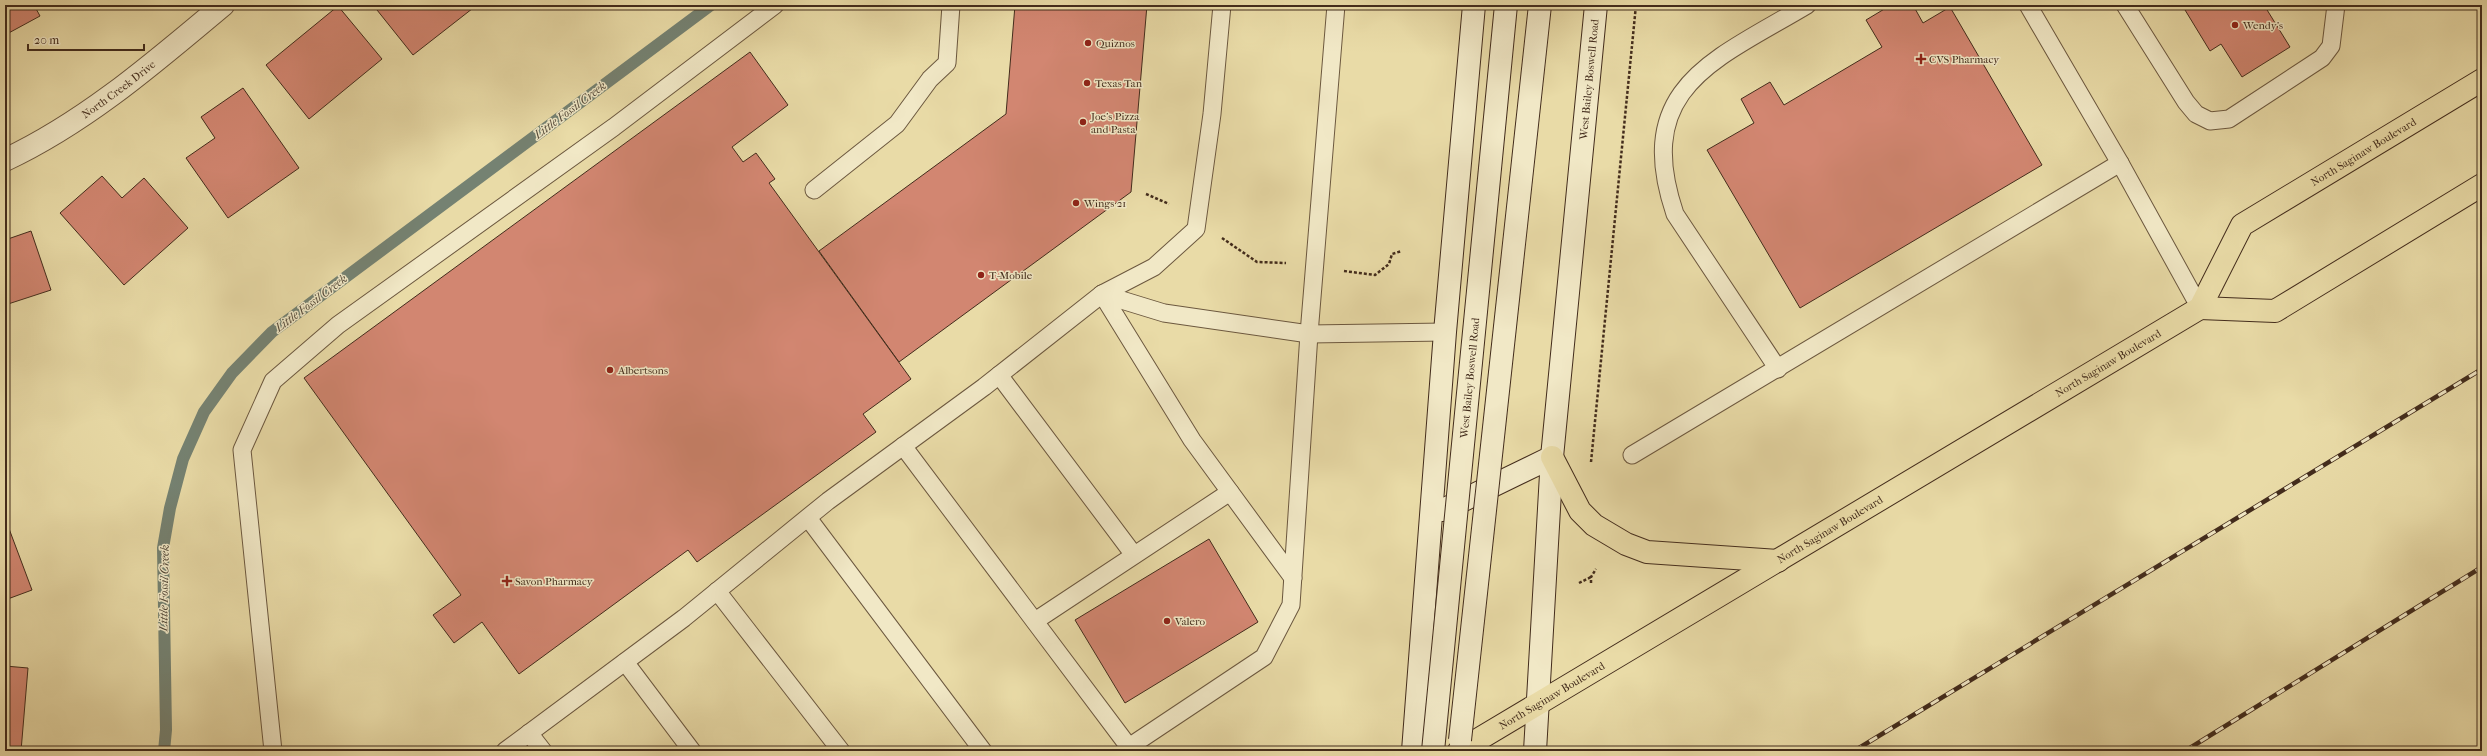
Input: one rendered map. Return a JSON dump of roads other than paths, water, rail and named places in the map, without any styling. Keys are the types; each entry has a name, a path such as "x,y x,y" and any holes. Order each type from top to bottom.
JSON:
{"main road":[{"name":"North Creek Drive","path":"5,160 31,148 133,79 223,5"},
{"path":"1414,751 1445,332 1474,5"},
{"name":"West Bailey Boswell Road","path":"1433,751 1506,5"},
{"path":"1459,747 1540,5"},
{"name":"West Bailey Boswell Road","path":"1535,751 1539,704 1552,456 1596,5"},
{"name":"North Saginaw Boulevard","path":"1459,747 1539,704 2200,308 2242,225 2482,80"},
{"path":"2200,308 2275,311 2482,185"},
{"path":"1431,516 1552,456 1580,511 1594,526 1626,544 1647,552 1778,561"}],"lane":[{"path":"273,751 242,450 273,381 338,325 614,128 775,5"},
{"path":"814,190 897,124 930,80 947,63 951,5"},
{"path":"505,751 625,662 808,518 999,375 1102,294 1154,267 1196,229 1212,114 1222,5"},
{"path":"903,446 1035,621 1128,750 1264,657 1291,605 1314,267 1336,5"},
{"path":"1778,368 1675,214 1665,185 1663,156 1666,125 1677,98 1691,80 1710,63 1807,5"},
{"path":"2028,5 2120,163 2200,308"},
{"path":"2125,5 2186,102 2196,114 2210,121 2229,119 2322,58 2331,46 2336,5"},
{"path":"1632,455 2120,163"},
{"path":"1102,294 1164,313 1309,334 1445,332"},
{"path":"1102,294 1192,440 1293,578"},
{"path":"999,375 1134,556"},
{"path":"1035,621 1230,492"},
{"path":"808,518 983,751"},
{"path":"717,591 840,751"},
{"path":"625,662 692,751"},
{"path":"529,733 543,751"}],"waterway":[{"name":"Little Fossil Creek","path":"164,751 166,730 163,548 170,508 183,459 204,412 232,373 272,332 711,5"}],"railway":[{"path":"1854,751 2482,369"},
{"path":"2185,751 2482,567"}],"place":[{"name":"Wendy's","path":"2235,25"},
{"name":"Quiznos","path":"1088,43"},
{"name":"CVS Pharmacy","path":"1921,59"},
{"name":"Texas Tan","path":"1087,83"},
{"name":"Joe's Pizza and Pasta","path":"1083,122"},
{"name":"Wings 21","path":"1076,203"},
{"name":"T-Mobile","path":"981,275"},
{"name":"Albertsons","path":"610,370"},
{"name":"Savon Pharmacy","path":"507,581"},
{"name":"Valero","path":"1167,621"}]}
